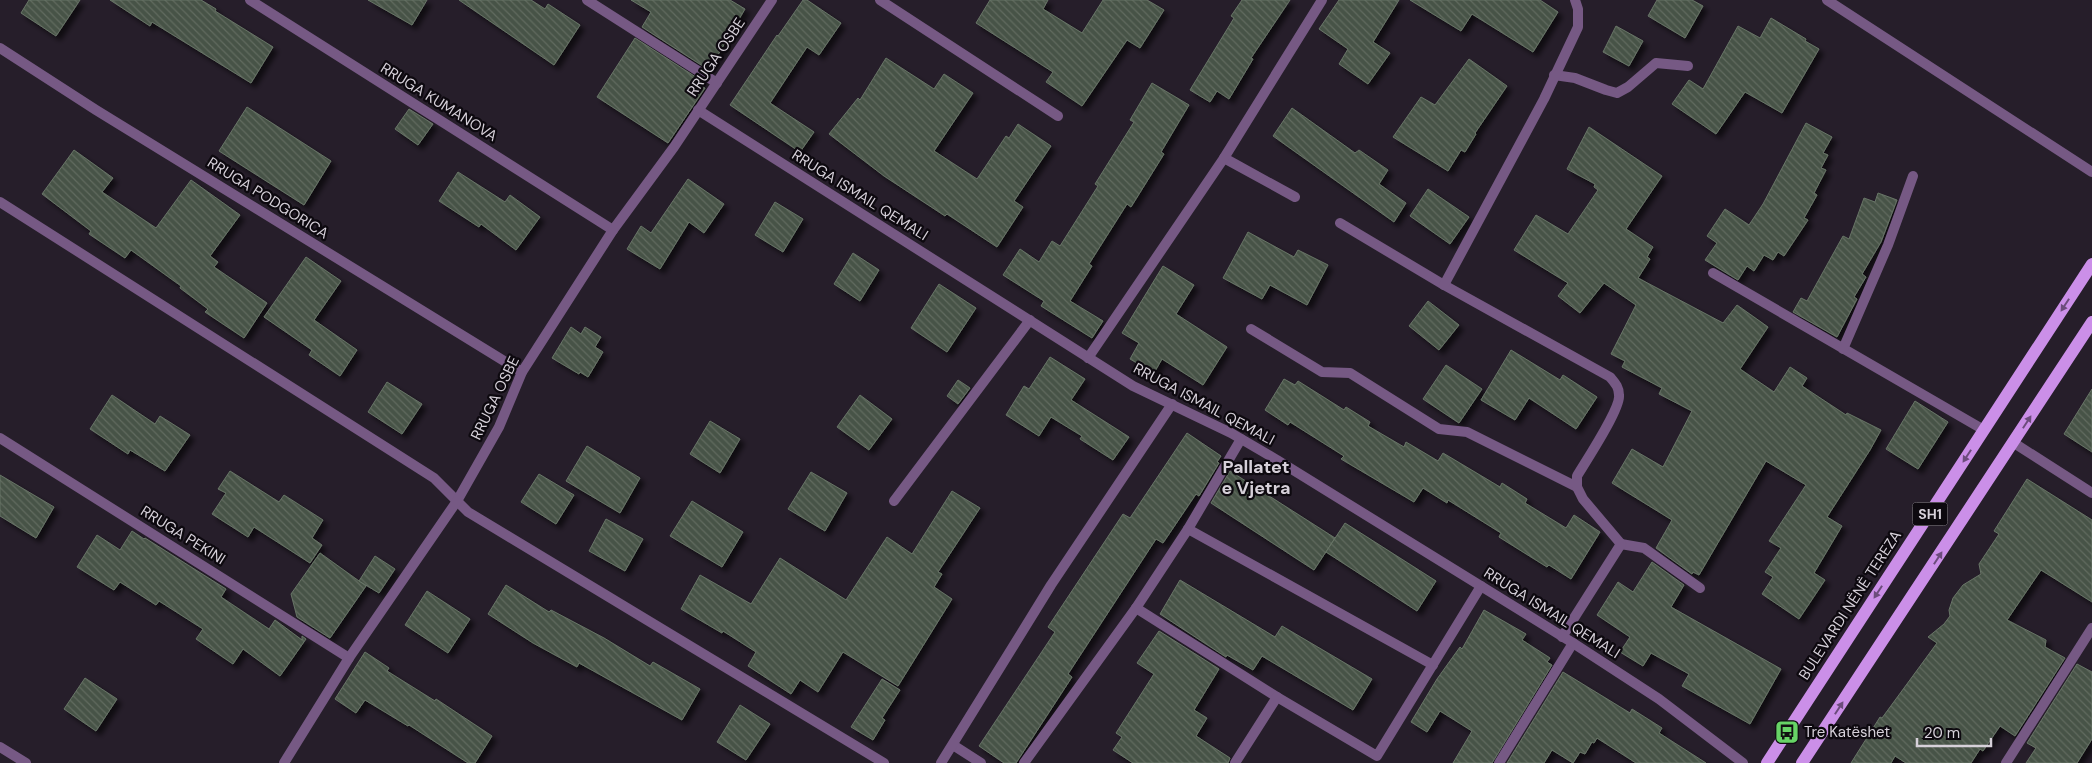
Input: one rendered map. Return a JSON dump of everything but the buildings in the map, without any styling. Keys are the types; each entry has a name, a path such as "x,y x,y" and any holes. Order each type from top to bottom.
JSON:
{"main road":[{"name":"BULEVARDI NËNË TEREZA","path":"1767,763 2092,264"},
{"name":"SH1","path":"1802,763 2092,322"}],"street":[{"name":"RRUGA KUMANOVA","path":"250,0 613,230"},
{"path":"588,0 717,82"},
{"name":"RRUGA OSBE","path":"284,763 349,658 457,501 499,427 522,372 613,230 674,147 772,0"},
{"path":"880,0 1058,116"},
{"path":"1088,358 1224,158 1322,0"},
{"path":"1444,285 1544,99 1578,27 1578,9 1575,0"},
{"path":"1828,0 2092,172"},
{"name":"RRUGA PODGORICA","path":"0,48 96,110 522,372"},
{"path":"1554,75 1575,78 1606,90 1617,92 1628,87 1656,63 1688,66"},
{"name":"RRUGA ISMAIL QEMALI","path":"698,110 1133,386 1240,439 1573,643 1659,699 1743,763"},
{"path":"1224,158 1295,197"},
{"path":"1843,349 1888,245 1913,176"},
{"path":"0,202 434,478 468,512 884,763"},
{"path":"1340,223 1444,285 1610,377 1617,385 1620,396 1615,409 1578,476 1577,487 1583,499 1621,544 1644,548 1700,588"},
{"path":"1713,273 1984,430"},
{"path":"894,501 1030,320"},
{"path":"1251,329 1322,372 1350,373 1438,429 1467,432 1577,487"},
{"path":"940,763 953,745 1051,585 1172,404"},
{"name":"RRUGA PEKINI","path":"0,438 349,658"},
{"path":"1024,763 1136,608 1188,529 1240,439"},
{"path":"2014,443 2092,493"},
{"path":"1188,529 1433,665"},
{"path":"1562,637 1621,544"},
{"path":"1136,608 1375,760 1481,586"},
{"path":"2006,763 2092,628"},
{"path":"1499,763 1573,643"},
{"path":"1235,763 1277,697"},
{"path":"953,745 981,763"},
{"path":"0,746 26,763"}],"place":[{"name":"Tre Katëshet","path":"1787,732"}],"district":[{"name":"Pallatet e Vjetra","path":"1256,477"}]}
